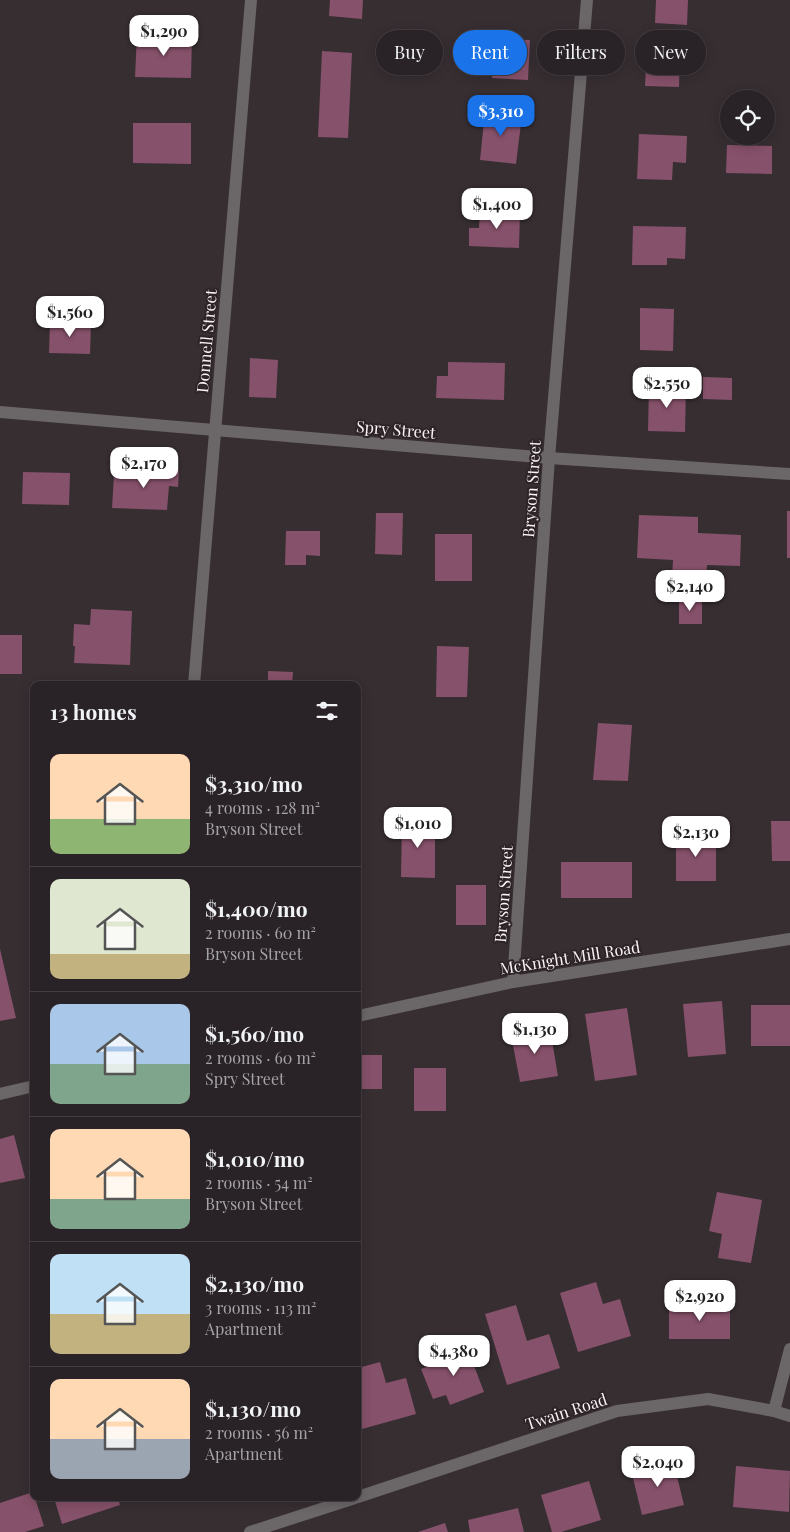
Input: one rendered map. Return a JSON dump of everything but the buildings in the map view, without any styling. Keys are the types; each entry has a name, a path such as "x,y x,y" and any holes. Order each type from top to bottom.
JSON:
{"street":[{"name":"Donnell Street","path":"194,681 243,117 251,0"},
{"name":"Bryson Street","path":"513,982 549,458 587,0"},
{"name":"Spry Street","path":"0,412 549,458 790,474"},
{"name":"McKnight Mill Road","path":"361,1015 513,982 790,939"},
{"path":"0,1094 30,1087"},
{"path":"774,1411 790,1349"},
{"name":"Twain Road","path":"361,1495 617,1411 708,1399 774,1411 790,1416"},
{"name":"Twain Road","path":"250,1532 344,1501"}]}
